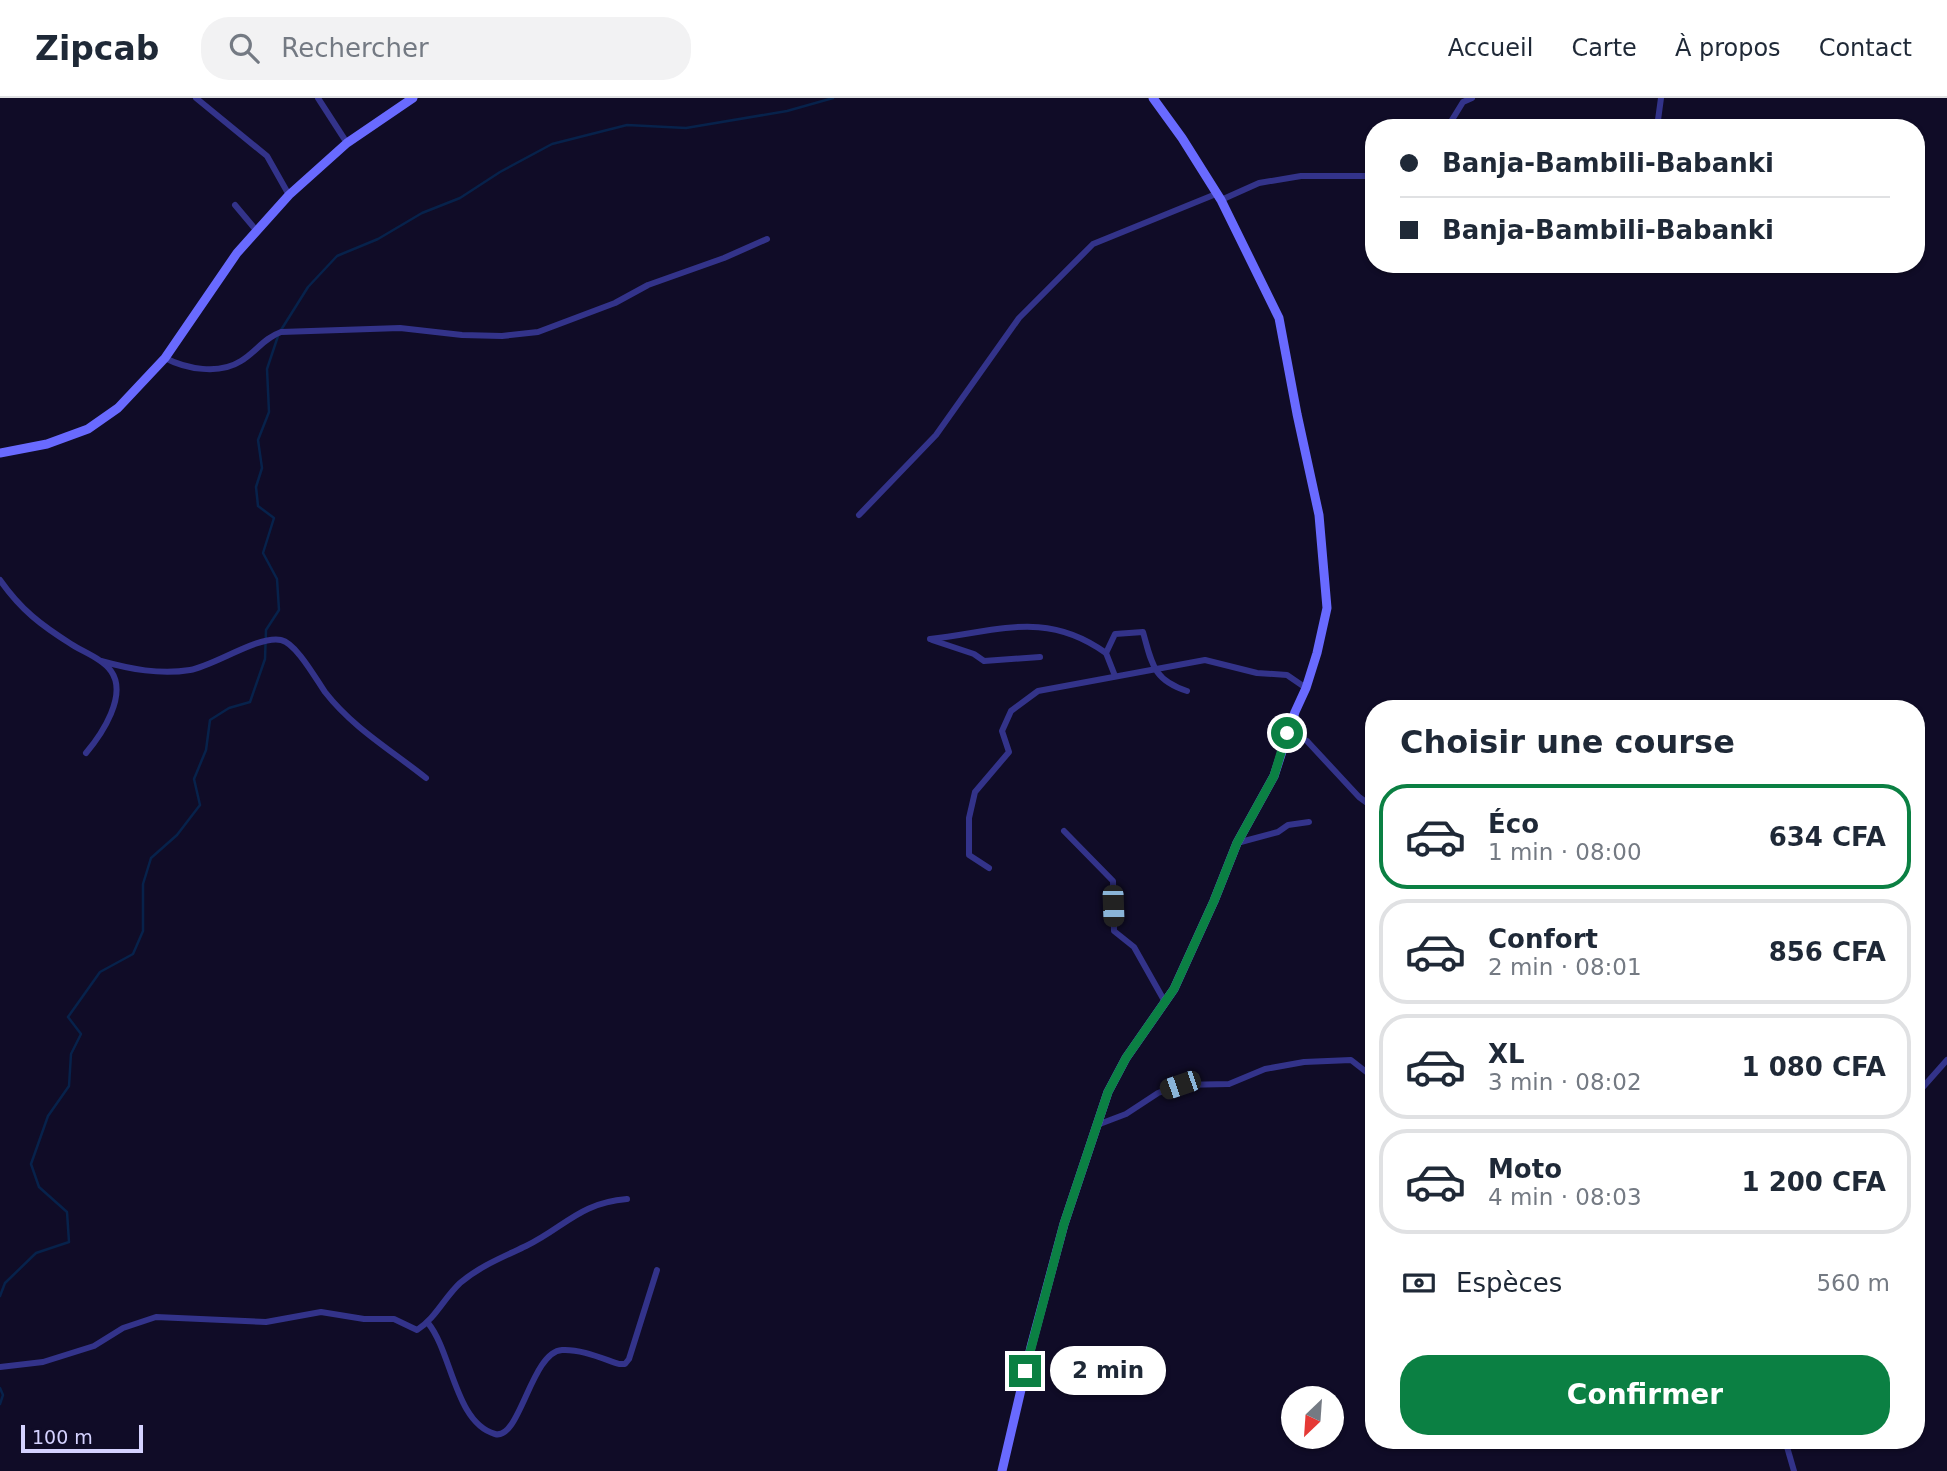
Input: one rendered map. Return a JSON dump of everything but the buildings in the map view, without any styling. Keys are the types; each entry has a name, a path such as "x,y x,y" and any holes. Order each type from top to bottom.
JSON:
{"street":[{"path":"196,98 267,156 289,195"},
{"path":"318,98 347,143"},
{"path":"0,453 47,444 88,429 118,408 165,358 237,253 289,195 347,143 413,98"},
{"path":"1002,1471 1037,1323 1095,1126 1108,1092 1126,1058 1174,989 1237,843 1274,776 1287,733 1306,688 1327,608 1319,514 1279,318 1218,197 1182,138 1153,98"},
{"path":"1453,119 1463,102 1472,98"},
{"path":"1658,119 1661,98"},
{"path":"859,515 936,435 1019,318 1093,244 1259,183 1301,176 1365,176"},
{"path":"235,205 256,230"},
{"path":"165,358 178,365 217,368 239,363 268,336 281,332 400,328 502,336 538,332 615,303 648,285 768,239"},
{"path":"0,580 23,610 46,628 101,662 110,669 116,681 116,697 107,721 86,753"},
{"path":"1040,657 984,661 974,654 930,639 1030,625 1063,630 1089,641 1105,653 1115,676"},
{"path":"1105,653 1115,634 1143,632 1153,668 1169,685 1187,691"},
{"path":"101,662 163,672 192,670 272,639 284,640 298,653 327,694 353,723 426,778"},
{"path":"989,868 968,855 969,818 975,792 1009,752 1002,731 1011,711 1038,691 1205,660 1257,673 1287,675 1306,688"},
{"path":"1287,733 1307,741 1365,801"},
{"path":"1237,843 1278,832 1288,825 1309,822"},
{"path":"1064,831 1112,881 1114,931 1134,947 1166,1002"},
{"path":"1095,1126 1126,1114 1158,1093 1180,1085 1229,1084 1265,1069 1304,1062 1351,1060 1365,1072"},
{"path":"1925,1085 1947,1060"},
{"path":"0,1367 43,1362 94,1346 122,1328 156,1317 266,1322 321,1312 364,1320 394,1319 416,1330 428,1323 443,1300 462,1281 497,1259 528,1245 580,1212 606,1201 627,1199"},
{"path":"428,1323 440,1340 472,1420 495,1434 500,1434 520,1412 531,1383 547,1358 559,1350 579,1352 625,1364 629,1359 657,1270"},
{"path":"1788,1449 1794,1471"}],"waterway":[{"path":"281,330 308,287 337,256 378,239 422,213 460,198 500,172 552,144 627,125 686,128 787,111 833,98"},
{"path":"0,1296 5,1283 36,1253 69,1242 67,1212 39,1187 31,1164 48,1116 69,1086 71,1054 81,1034 68,1017 100,972 133,954 143,931 143,884 151,858 177,835 200,805 194,779 206,750 210,720 229,708 250,702 265,659 266,630 279,610 277,579 263,553 274,518 258,506 256,487 262,468 258,440 269,412 267,369 278,336"},
{"path":"0,1388 3,1395 0,1404"}],"route":[{"path":"1025,1371 1064,1224 1108,1092 1126,1058 1174,989 1237,843 1274,776 1287,733"}]}
